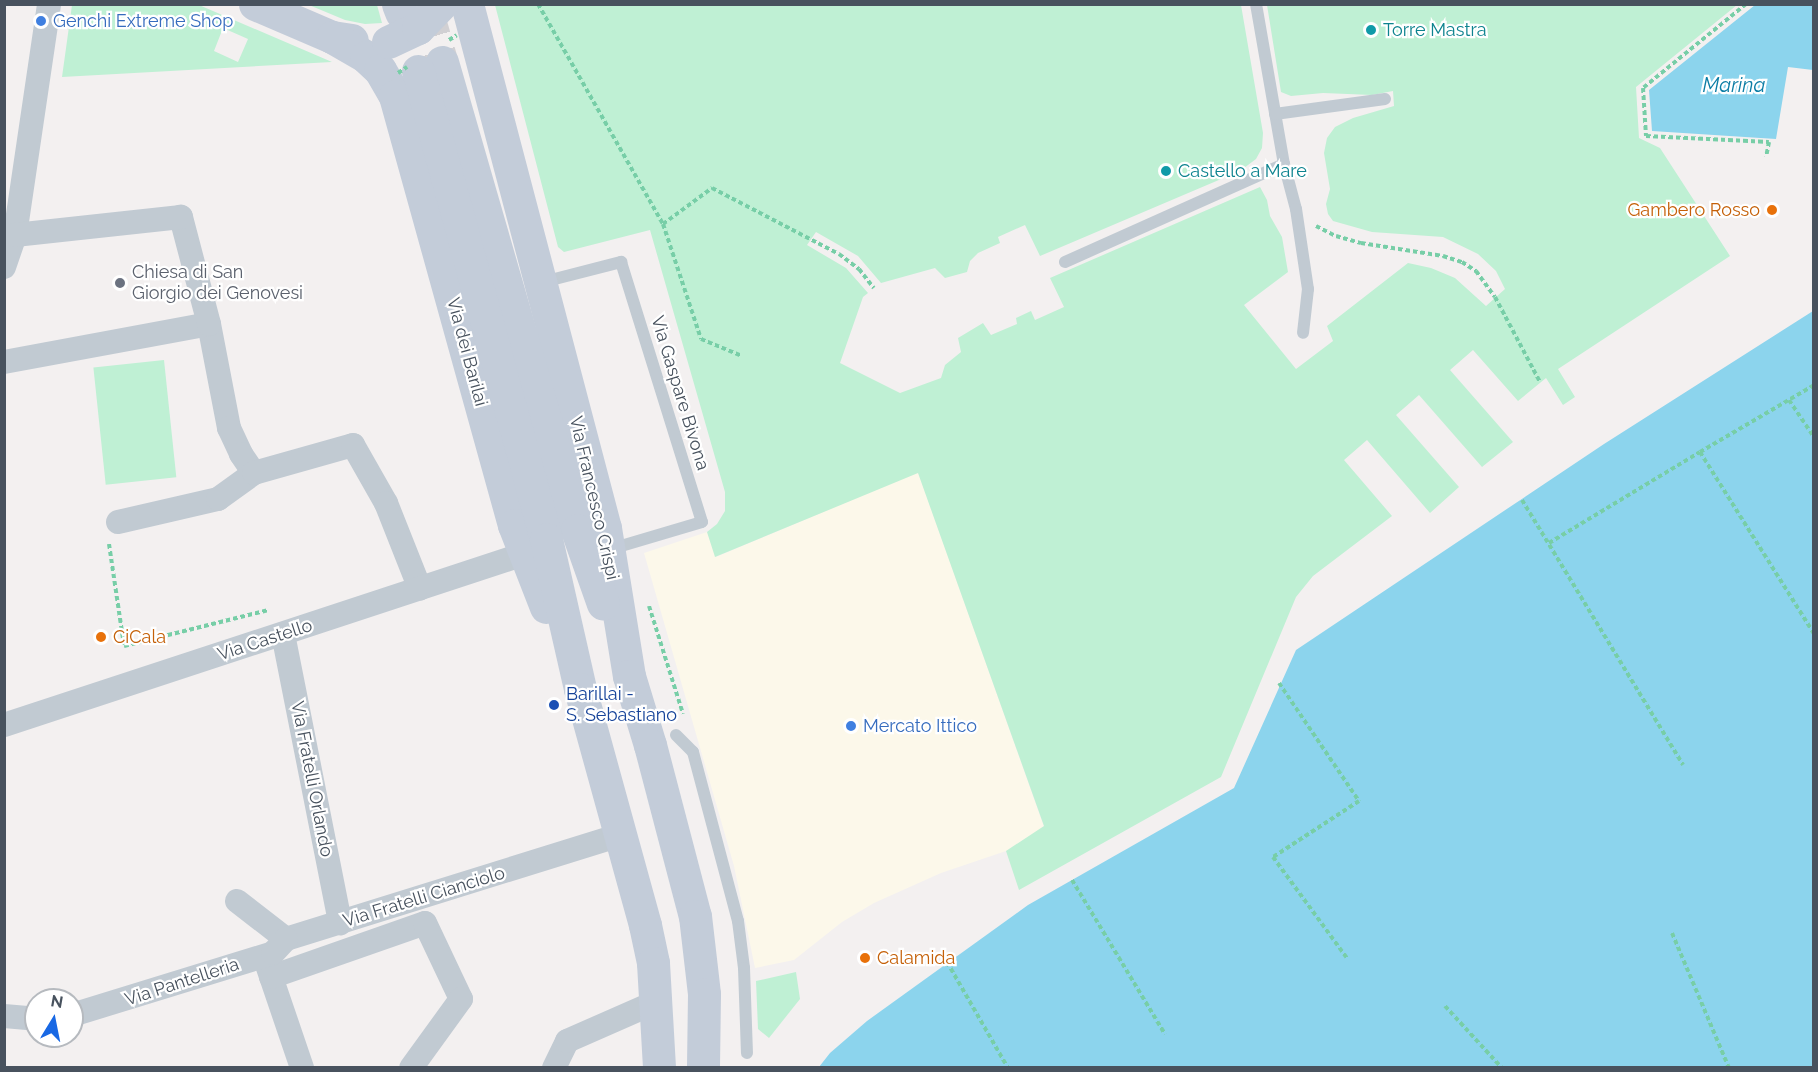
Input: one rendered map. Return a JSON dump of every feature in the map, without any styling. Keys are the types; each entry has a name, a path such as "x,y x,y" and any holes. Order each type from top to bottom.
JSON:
{"main road":[{"path":"255,4 332,37 373,43 396,20 418,28 441,4"},
{"name":"Via Francesco Crispi","path":"467,4 609,549 629,676 684,868 700,950 704,994 703,1068"},
{"name":"Via dei Barilai","path":"332,37 366,57 380,70 395,96 524,554 580,689"},
{"path":"629,676 577,530 430,67 546,539 580,689 645,925 653,963 659,1068"}],"street":[{"path":"4,267 15,235 49,4"},
{"path":"15,235 181,217 209,324 229,428 241,454 254,473"},
{"path":"4,362 209,324"},
{"path":"118,522 218,499 254,473 353,445 386,503 420,589"},
{"name":"Via Castello","path":"4,725 524,554"},
{"name":"Via Fratelli Orlando","path":"283,634 340,923"},
{"name":"Via Fratelli Cianciolo","path":"286,939 620,835"},
{"path":"237,901 286,939"},
{"path":"302,1068 267,967 424,923 461,999 411,1068"},
{"name":"Via Pantelleria","path":"84,1012 267,967 273,953 286,939"},
{"path":"554,1068 567,1041 656,1002"},
{"path":"4,1016 24,1018"}],"lane":[{"path":"1256,4 1284,164 1296,209 1308,289 1303,333"},
{"path":"1275,114 1385,99"},
{"path":"1065,262 1284,164"},
{"name":"Via Gaspare Bivona","path":"540,283 621,262 702,522 609,549"},
{"path":"676,735 693,752 738,921 744,968 747,1053"}],"path":[{"path":"538,4 663,224 701,339 742,356"},
{"path":"1746,4 1643,88 1646,136 1769,142 1766,157"},
{"path":"663,224 712,188 850,261 874,288"},
{"path":"1296,209 1316,226 1336,236 1361,243 1443,256 1462,262 1476,271 1496,297 1540,382"},
{"path":"1549,543 1814,385"},
{"path":"1789,400 1814,437"},
{"path":"1700,452 1814,634"},
{"path":"1522,500 1683,765"},
{"path":"118,522 109,542 124,646 274,610 283,634"},
{"path":"646,597 683,714"},
{"path":"1280,684 1359,801 1273,857 1347,958"},
{"path":"1072,880 1165,1034"},
{"path":"1672,933 1729,1068"},
{"path":"947,962 1008,1068"},
{"path":"1445,1006 1502,1068"}],"shaded area":[{"name":"Mercato Ittico","path":"918,472 1044,827 1006,851 941,873 874,903 842,922 794,960 755,968 734,866 644,553 707,532 716,557"}],"green space":[{"path":"72,5 199,5 332,62 62,77","holes":["223,28 248,39 238,62 214,51"]},
{"path":"309,5 377,5 382,23 365,24 345,20"},
{"path":"495,5 1241,5 1263,133 1262,148 1256,159 1240,171 1040,256 1025,225 998,237 1000,243 978,253 970,261 967,272 945,278 935,268 881,283 858,256 816,232 807,245 846,268 868,293 863,297 840,363 900,393 941,378 945,365 961,352 958,338 983,323 991,335 1017,324 1016,318 1031,311 1035,320 1064,307 1050,278 1260,187 1267,200 1270,216 1282,237 1288,272 1244,305 1296,369 1333,341 1327,326 1408,263 1431,268 1455,278 1486,306 1505,289 1496,271 1478,254 1443,237 1372,232 1333,221 1328,214 1326,204 1330,189 1324,153 1327,138 1335,127 1353,118 1394,106 1393,91 1372,95 1323,93 1291,96 1281,92 1267,5 1737,5 1636,87 1639,138 1660,148 1730,256 1558,369 1575,397 1563,405 1546,378 1518,401 1473,350 1450,370 1513,442 1482,467 1419,395 1396,415 1459,487 1430,513 1367,440 1344,460 1392,516 1313,576 1296,597 1221,777 1019,890 1006,851 1044,826 918,473 715,557 707,532 717,524 725,511 725,492 650,230 564,252 558,247"},
{"path":"164,360 176,477 106,485 93,367"},
{"path":"796,972 800,999 769,1038 758,1029 756,981"}],"water":[{"name":"Marina","path":"1755,5 1813,5 1813,70 1788,67 1776,139 1652,131 1649,90"},
{"path":"1813,311 1813,1067 819,1067 830,1053 867,1021 1028,905 1234,788 1296,650 1604,444"}],"tunnel":[{"path":"425,4 442,62"}],"place":[{"name":"Genchi Extreme Shop","path":"41,21"},
{"name":"Torre Mastra","path":"1371,30"},
{"name":"Castello a Mare","path":"1166,171"},
{"name":"Gambero Rosso","path":"1772,210"},
{"name":"Chiesa di San Giorgio dei Genovesi","path":"120,283"},
{"name":"CiCala","path":"101,637"},
{"name":"Barillai - S. Sebastiano","path":"554,705"},
{"name":"Mercato Ittico","path":"851,726"},
{"name":"Calamida","path":"865,958"}]}
